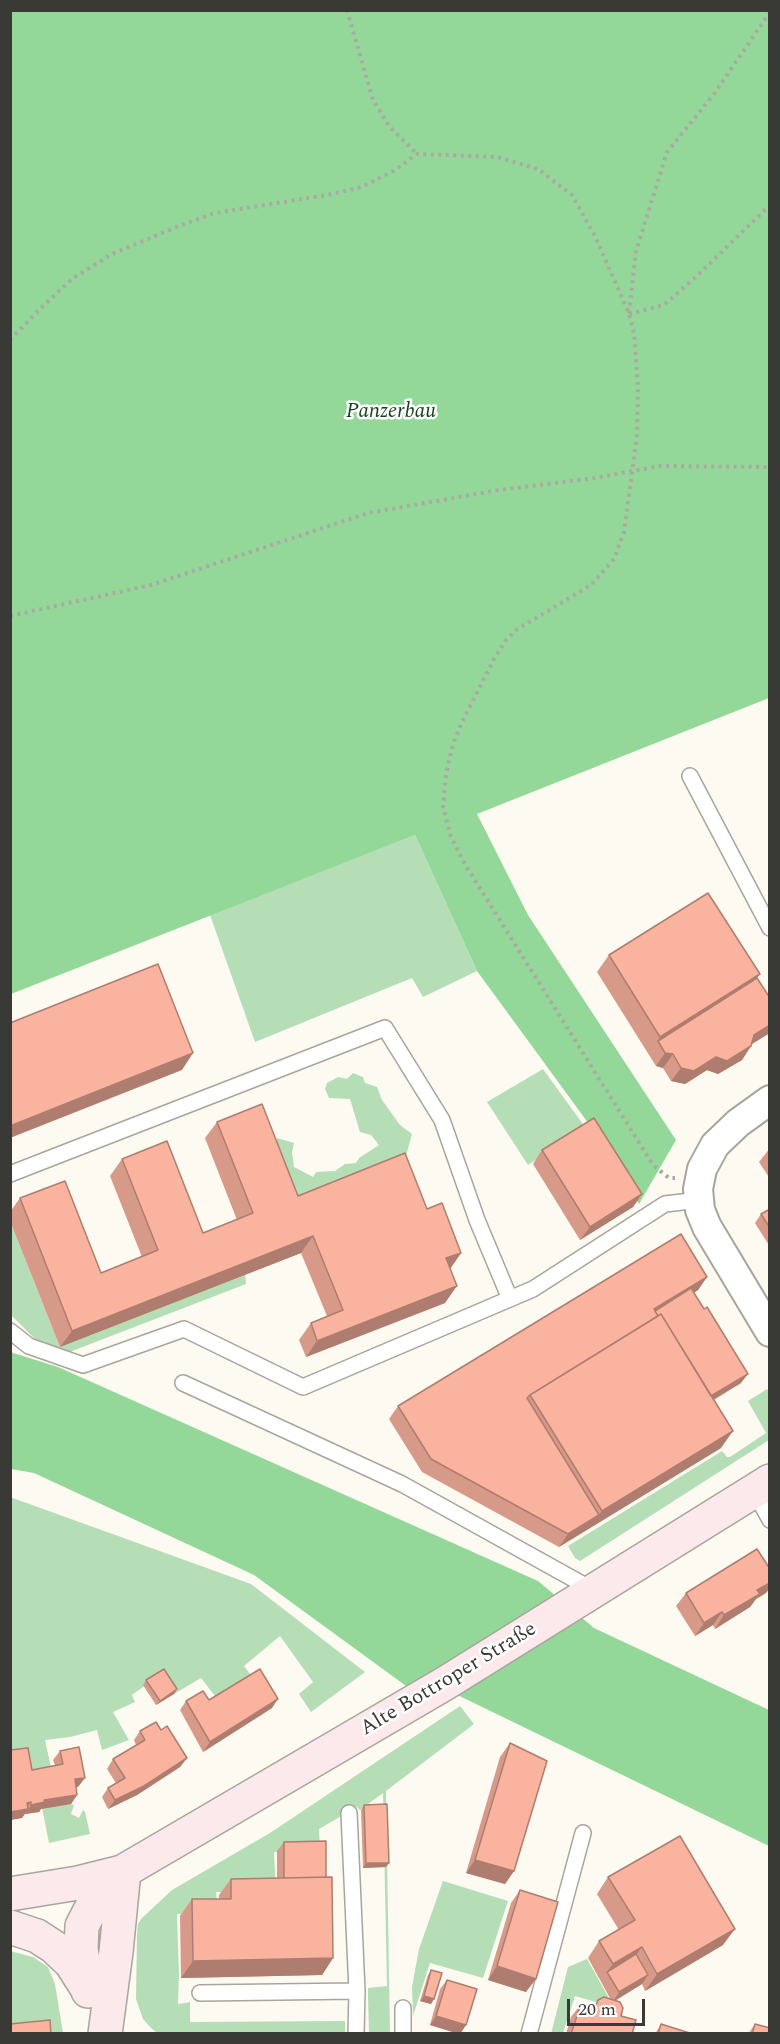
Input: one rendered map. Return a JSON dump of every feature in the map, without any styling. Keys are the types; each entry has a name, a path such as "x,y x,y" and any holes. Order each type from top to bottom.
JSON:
{"street":[{"path":"770,1100 724,1135 708,1156 699,1189 703,1219 718,1248 770,1332"},
{"name":"Alte Bottroper Straße","path":"88,1990 81,1949 82,1926 96,1899 110,1881 444,1684 762,1486"},
{"path":"10,1894 78,1883 124,1871 102,2034"},
{"path":"10,1927 37,1936 54,1947 71,1964 88,1990 102,2034"}],"lane":[{"path":"690,776 770,928"},
{"path":"10,1174 385,1028 442,1120 477,1220 510,1299"},
{"path":"10,1331 29,1346 83,1365 184,1329 303,1387 532,1289 665,1204 699,1189"},
{"path":"183,1383 402,1484 595,1591"},
{"path":"762,1486 770,1520"},
{"path":"348,1813 357,1991 356,2034"},
{"path":"529,2034 583,1833"},
{"path":"200,1993 357,1991"},
{"path":"403,2008 403,2034"}],"path":[{"path":"347,10 373,100 389,126 417,154"},
{"path":"629,314 636,251 667,153 714,94 770,12"},
{"path":"10,340 72,279 112,254 215,213 362,187 395,170 417,154 497,157 538,169 572,195 596,238 629,314 634,333 638,386 637,435 624,532 614,559 591,585 516,630 506,640 494,659 453,744 446,774 443,807 451,837 466,866 653,1165 669,1178 699,1189"},
{"path":"629,314 664,305 770,205"},
{"path":"10,616 152,585 368,513 499,490 633,472 660,466 770,467"}],"green space":[{"name":"Panzerbau","path":"11,11 769,11 769,698 477,814 528,915 676,1140 639,1204 586,1120 477,971 415,835 11,994"},
{"path":"415,835 477,971 423,997 412,978 255,1042 210,915"},
{"path":"543,1069 585,1127 528,1165 487,1102"},
{"path":"353,1073 363,1077 365,1083 377,1087 382,1100 400,1125 412,1134 406,1156 327,1190 286,1199 274,1161 277,1138 294,1143 292,1152 294,1167 313,1177 316,1172 335,1171 345,1164 356,1163 359,1158 379,1145 371,1135 360,1132 350,1099 329,1098 325,1089 327,1083 338,1077 347,1079"},
{"path":"10,1221 60,1347 245,1274 246,1284 54,1358 11,1315"},
{"path":"10,1352 58,1367 538,1581 594,1628 769,1710 769,1846 445,1689 417,1694 254,1575 34,1473 11,1469"},
{"path":"767,1389 770,1393 769,1440 580,1561 575,1558 568,1546 722,1451 730,1457 766,1433 748,1401"},
{"path":"10,1497 251,1584 365,1672 311,1712 299,1694 313,1682 280,1636 244,1666 253,1678 218,1700 201,1678 174,1694 161,1674 132,1695 135,1702 113,1712 129,1740 102,1750 97,1730 45,1740 52,1772 32,1774 11,1751"},
{"path":"460,1706 474,1724 386,1791 390,2033 369,2033 368,1988 387,1986 383,1793 360,1810 357,1807 319,1829 320,1851 274,1852 276,1892 216,1892 218,1913 177,1914 178,2004 190,2002 190,2022 345,2021 345,2033 157,2033 150,2027 143,2019 136,1999 137,1935 138,1924 142,1918 172,1890 270,1833"},
{"path":"74,1805 71,1814 79,1818 83,1810 85,1812 90,1834 49,1843 42,1808"},
{"path":"443,1881 508,1901 483,1978 430,1963 413,2016 412,1987 419,1949"},
{"path":"10,1951 33,1957 48,1967 55,1984 63,2033 11,2033"},
{"path":"587,1959 610,2000 603,2004 575,1996 563,2033 551,2034 568,1967"}],"building":[{"path":"708,893 760,974 660,1037 609,955"},
{"path":"158,964 193,1053 10,1126 10,1023"},
{"path":"757,978 770,998 770,1025 754,1035 751,1046 727,1061 716,1057 694,1071 681,1068 673,1054 665,1053 658,1041"},
{"path":"262,1104 298,1196 405,1153 427,1209 442,1203 461,1253 446,1258 457,1286 317,1341 311,1323 343,1310 313,1236 72,1331 20,1198 65,1181 101,1273 158,1250 122,1159 167,1141 203,1233 253,1213 217,1122"},
{"path":"594,1118 642,1194 590,1227 542,1150"},
{"path":"770,1209 770,1228 761,1214"},
{"path":"681,1234 707,1277 654,1309 658,1316 527,1398 599,1515 568,1534 431,1459 398,1406"},
{"path":"691,1288 704,1309 707,1307 748,1374 711,1396 661,1314 658,1316 655,1311"},
{"path":"661,1314 733,1431 602,1511 530,1395"},
{"path":"757,1549 770,1569 770,1583 757,1590 760,1594 724,1615 722,1612 704,1623 686,1593"},
{"path":"164,1669 177,1689 160,1701 146,1680"},
{"path":"260,1669 278,1699 210,1742 186,1701 203,1691 209,1700"},
{"path":"156,1722 161,1730 167,1726 187,1758 144,1786 115,1800 108,1788 125,1778 113,1759 145,1740 140,1731"},
{"path":"510,1743 547,1761 514,1871 475,1860"},
{"path":"79,1747 85,1778 75,1779 77,1795 44,1800 45,1802 31,1805 31,1802 27,1803 28,1809 10,1812 10,1750 28,1748 32,1770 63,1764 60,1751"},
{"path":"387,1804 389,1863 366,1863 364,1805"},
{"path":"680,1836 735,1929 657,1974 642,1947 613,1964 599,1941 635,1920 608,1877"},
{"path":"326,1841 326,1877 284,1878 284,1842"},
{"path":"332,1877 333,1958 193,1961 192,1899 231,1899 231,1879"},
{"path":"520,1890 558,1902 536,1979 497,1966"},
{"path":"636,1954 648,1975 619,1992 607,1972"},
{"path":"431,1970 442,1973 434,1999 424,1996"},
{"path":"447,1980 477,1989 466,2025 436,2016"},
{"path":"604,1997 620,2002 623,2008 621,2016 636,2020 632,2034 571,2034 581,2004 595,2008 598,2000"},
{"path":"50,2020 51,2034 10,2034 10,2024"},
{"path":"661,2024 693,2034 658,2034"},
{"path":"755,2024 770,2028 770,2034 752,2034"}]}
